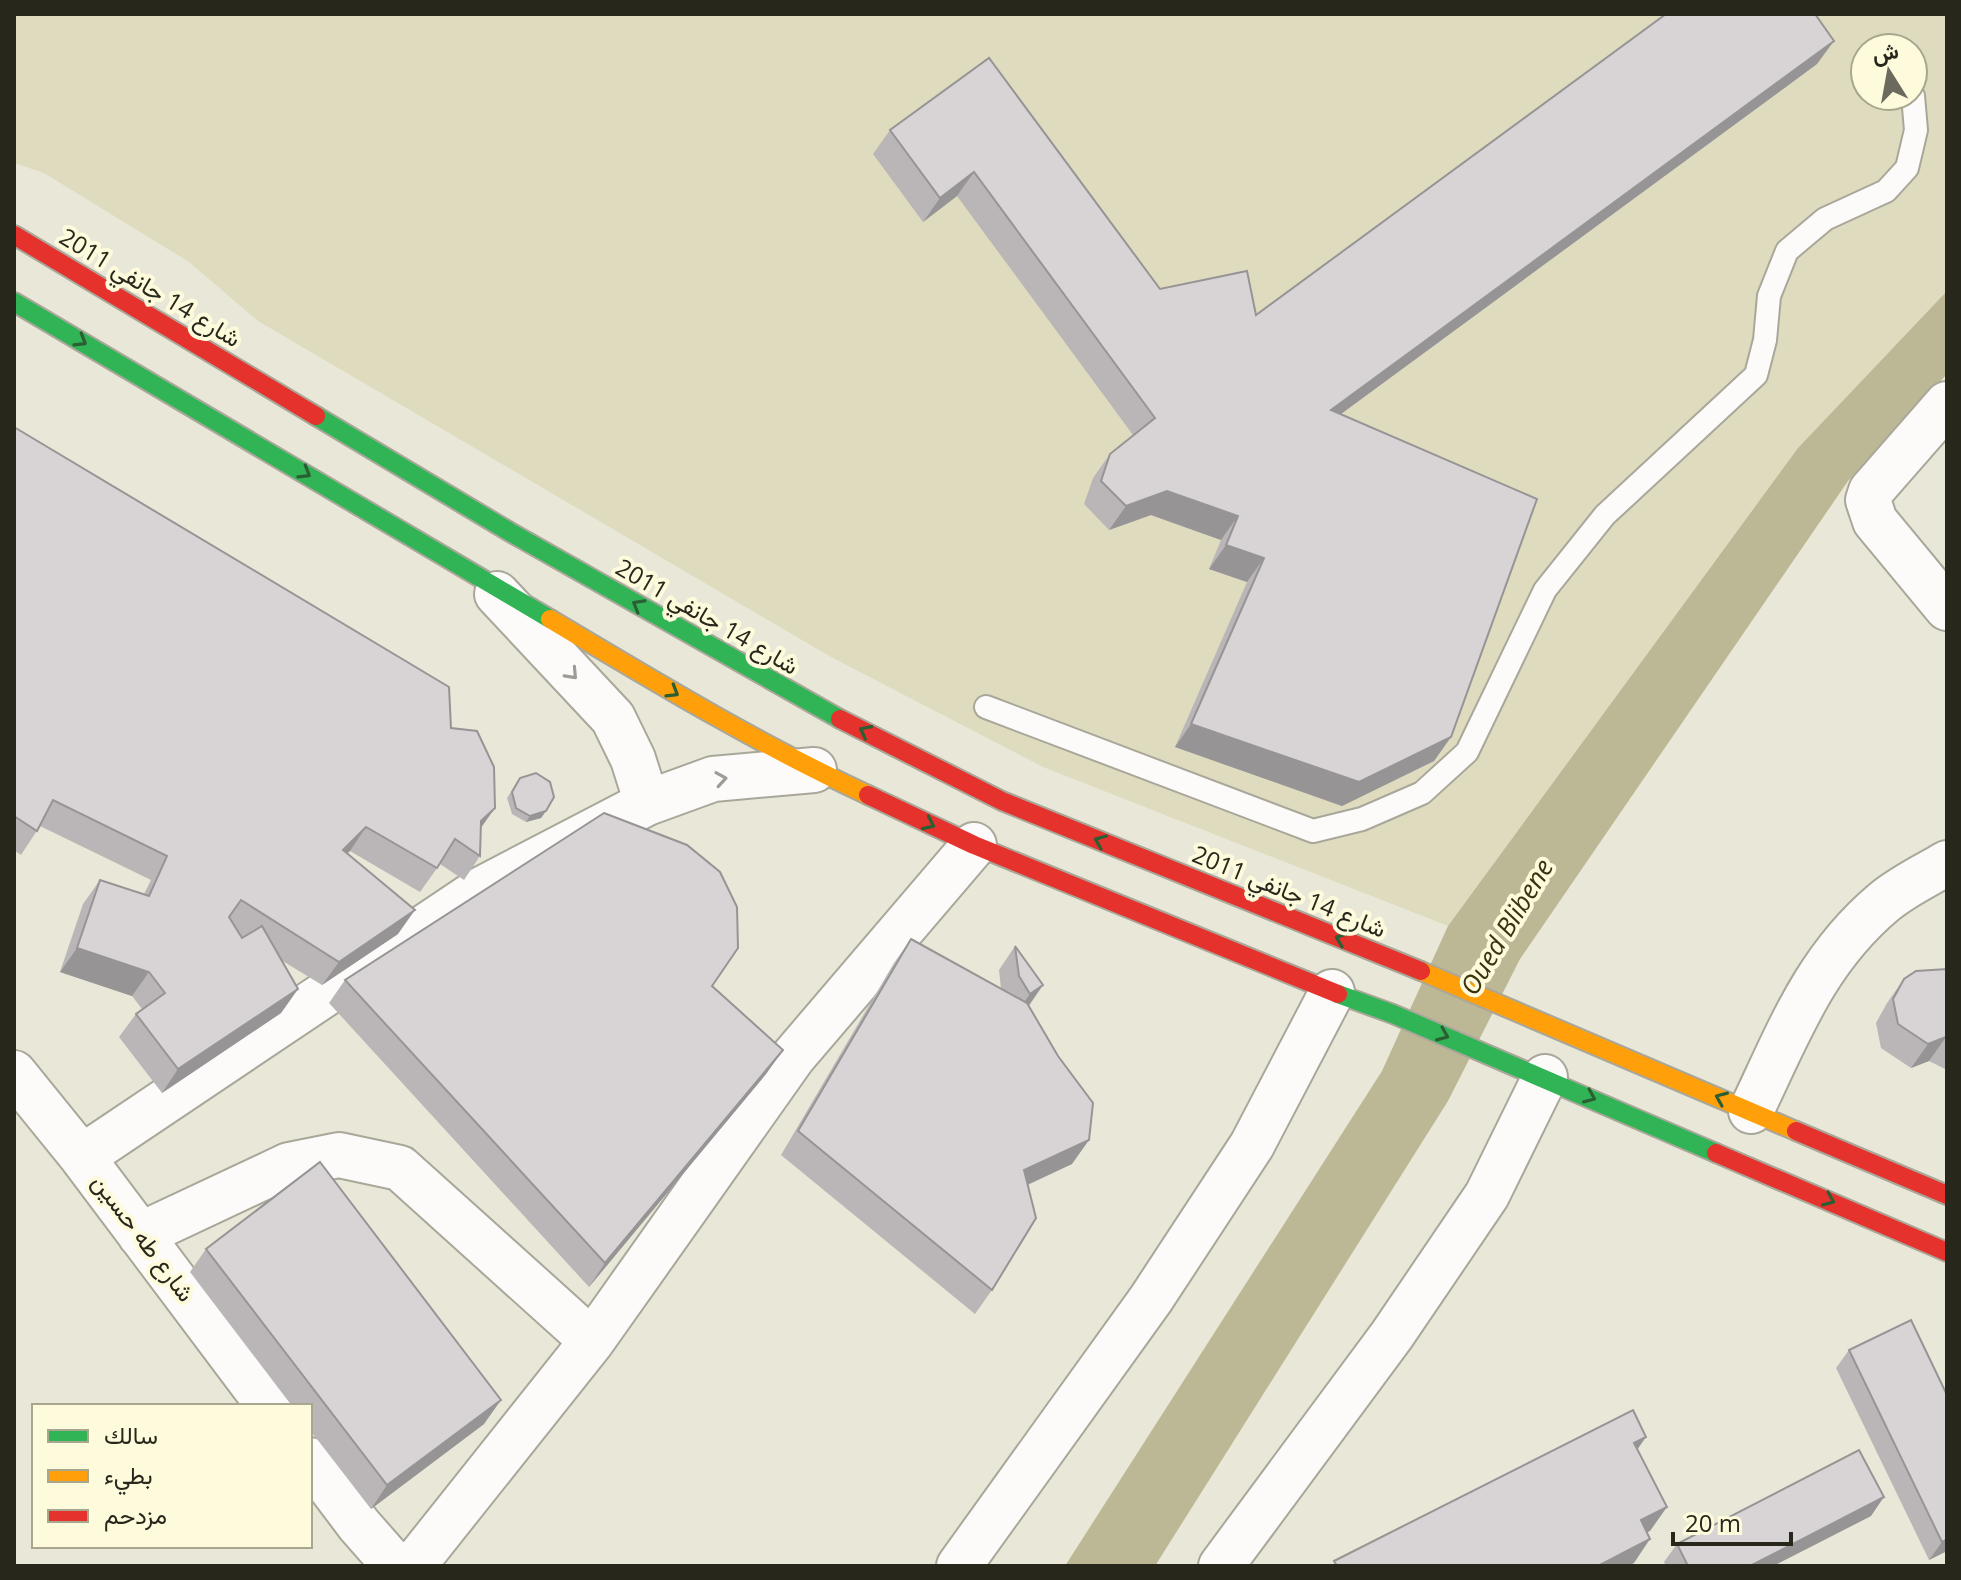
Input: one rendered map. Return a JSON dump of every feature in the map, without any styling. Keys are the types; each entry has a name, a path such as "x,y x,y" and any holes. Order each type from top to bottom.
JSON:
{"main road":[{"name":"شارع 14 جانفي 2011","path":"14,235 510,532 826,712 1002,801 1414,968 1751,1111"},
{"path":"14,302 700,708 814,770 974,845 1545,1077 1947,1252"},
{"path":"1751,1111 1947,1195"}],"street":[{"path":"1947,404 1871,491 1868,500 1875,521 1947,608"},
{"path":"480,577 613,718 633,759 647,803"},
{"path":"82,1157 480,890 647,803 713,779 814,770"},
{"path":"413,1566 592,1341 793,1057 974,845"},
{"path":"1751,1111 1809,991 1839,945 1886,900 1947,863"},
{"path":"959,1566 1151,1299 1252,1145 1332,992"},
{"name":"شارع طه حسين","path":"14,1073 82,1157 267,1404"},
{"path":"1221,1566 1392,1335 1487,1195 1545,1077"},
{"path":"140,1235 289,1165 339,1155 400,1168 592,1341"},
{"path":"312,1463 395,1566"}],"lane":[{"path":"986,707 1313,831 1362,819 1422,793 1467,752 1545,590 1605,515 1756,375 1765,340 1769,296 1787,251 1825,219 1886,191 1907,168 1916,130 1914,112"}],"shaded area":[{"path":"14,14 1947,14 1947,291 1798,448 1448,926 1043,767 831,657 258,321 189,262 44,173 14,163"}],"water":[{"name":"Oued Blibene","path":"1947,291 1947,374 1848,481 1520,959 1448,1101 1155,1566 1065,1566 1382,1071 1448,926 1798,448"}],"building":[{"path":"1666,14 1815,14 1834,41 1331,410 1537,499 1451,737 1359,782 1191,724 1264,558 1226,545 1238,516 1167,491 1126,506 1101,481 1110,454 1155,418 974,172 940,198 890,130 989,58 1160,289 1247,271 1256,315"},
{"path":"14,427 449,687 451,728 477,731 494,767 495,808 481,821 480,856 455,839 437,868 366,827 343,850 415,910 339,962 241,900 229,917 242,938 262,926 298,989 178,1069 136,1014 165,993 149,972 77,948 100,880 149,896 167,856 53,800 37,831 14,816"},
{"path":"536,773 550,782 554,797 546,811 530,816 516,808 512,792 520,778"},
{"path":"604,813 687,845 720,872 737,907 738,948 712,986 783,1050 605,1263 345,980"},
{"path":"911,939 1027,1003 1058,1056 1093,1103 1089,1140 1024,1170 1036,1218 992,1290 798,1131"},
{"path":"1015,946 1043,985 1030,994 1019,976"},
{"path":"1947,969 1947,1038 1928,1044 1898,1024 1893,999 1904,979 1916,971"},
{"path":"320,1162 501,1400 387,1485 206,1249"},
{"path":"1911,1320 1947,1395 1947,1539 1942,1542 1849,1350"},
{"path":"1633,1410 1646,1437 1634,1443 1667,1507 1641,1520 1650,1539 1598,1566 1337,1566 1334,1561"},
{"path":"1859,1450 1884,1497 1750,1566 1688,1566 1677,1544"}],"traffic: fast":[{"path":"14,302 550,619"},
{"path":"316,416 510,532 840,719"},
{"path":"1338,994 1393,1014 1716,1153"}],"traffic: slow":[{"path":"550,619 746,733 868,795"},
{"path":"1421,971 1796,1131"}],"traffic: jam":[{"path":"14,235 316,416"},
{"path":"840,719 1002,801 1421,971"},
{"path":"868,795 974,845 1338,994"},
{"path":"1796,1131 1947,1195"},
{"path":"1716,1153 1947,1252"}]}
